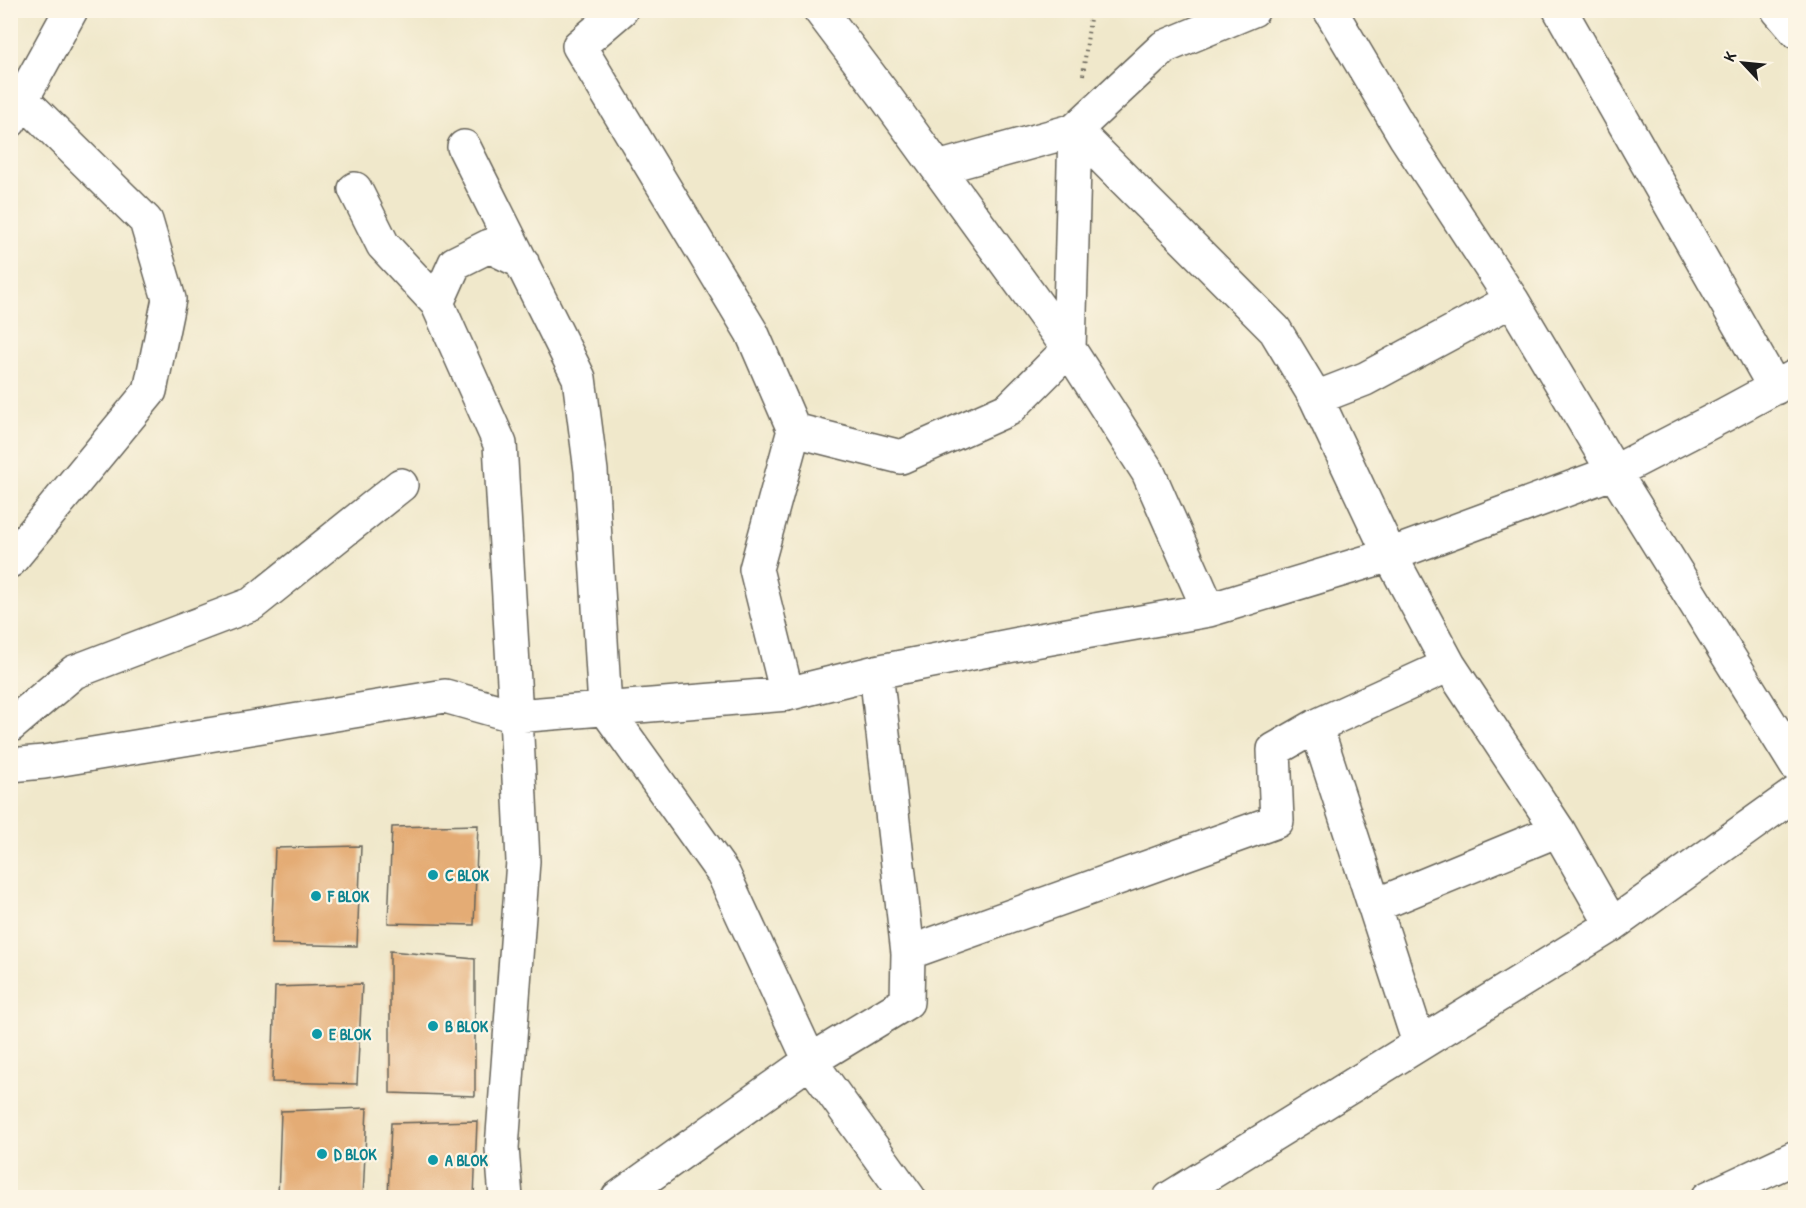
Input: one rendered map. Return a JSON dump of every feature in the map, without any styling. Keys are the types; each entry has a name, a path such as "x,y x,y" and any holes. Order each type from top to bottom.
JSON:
{"street":[{"path":"10,561 150,391 170,299 146,221 16,110 71,10"},
{"path":"621,10 579,46 752,333 794,430 756,569 787,694"},
{"path":"820,10 1070,349 1148,472 1209,610"},
{"path":"938,168 1076,130 1164,47 1253,10"},
{"path":"1330,10 1406,138 1512,300 1614,472 1796,765"},
{"path":"10,765 44,762 445,696 516,716 787,694 876,672 1034,640 1209,610 1390,555 1614,472 1785,382 1560,10"},
{"path":"1778,10 1796,31"},
{"path":"794,430 901,457 1009,409 1070,349 1076,130"},
{"path":"1076,130 1275,330 1316,398 1390,555 1449,665 1558,830 1612,925"},
{"path":"464,147 579,378 591,471 605,708 723,873 810,1061 909,1197"},
{"path":"355,189 383,245 437,303 500,444 523,861 502,1148 506,1197"},
{"path":"437,303 455,263 489,246 522,262"},
{"path":"1316,398 1365,379 1512,300"},
{"path":"10,726 74,672 252,604 401,485"},
{"path":"908,953 1277,821 1274,750 1316,726 1449,665"},
{"path":"618,1197 810,1061 907,1002 908,953 876,672"},
{"path":"1316,726 1419,1043"},
{"path":"1170,1197 1612,925 1796,793"},
{"path":"1374,906 1558,830"},
{"path":"1708,1197 1796,1156"}],"path":[{"path":"1076,130 1091,10"}],"building":[{"name":"C BLOK","path":"478,825 474,925 388,923 392,827"},
{"name":"F BLOK","path":"361,846 357,946 271,944 275,848"},
{"name":"B BLOK","path":"390,951 475,959 475,1096 390,1093"},
{"name":"E BLOK","path":"362,984 357,1084 272,1082 275,987"},
{"name":"D BLOK","path":"367,1108 363,1198 278,1198 281,1111"},
{"name":"A BLOK","path":"477,1121 474,1198 388,1198 391,1123"}],"place":[{"name":"C BLOK","path":"433,875"},
{"name":"F BLOK","path":"316,896"},
{"name":"B BLOK","path":"433,1026"},
{"name":"E BLOK","path":"317,1034"},
{"name":"D BLOK","path":"322,1154"},
{"name":"A BLOK","path":"433,1160"}]}
